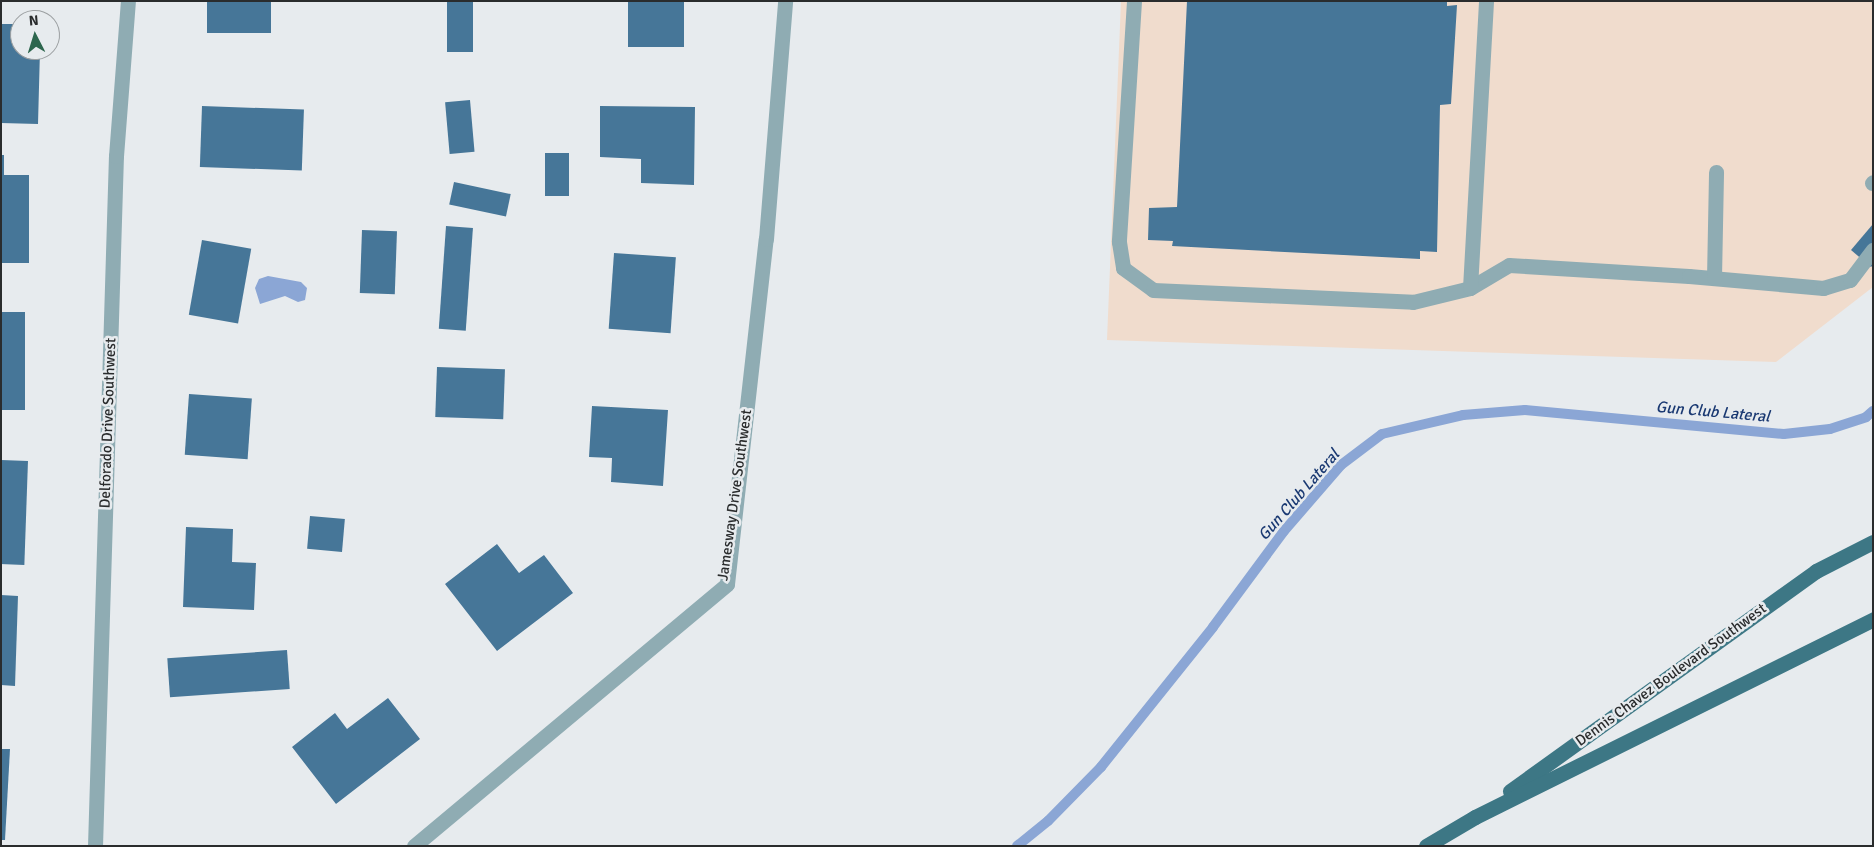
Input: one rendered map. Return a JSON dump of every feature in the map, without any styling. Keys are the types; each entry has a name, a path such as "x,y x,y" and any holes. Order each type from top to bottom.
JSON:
{"main road":[{"name":"Dennis Chavez Boulevard Southwest","path":"1475,817 1816,571 1873,542"},
{"name":"Dennis Chavez Boulevard Southwest","path":"1426,846 1475,817 1873,619"}],"street":[{"name":"Delforado Drive Southwest","path":"95,846 116,156 128,1"},
{"name":"Jamesway Drive Southwest","path":"414,846 727,584 766,239 785,1"},
{"path":"1134,1 1119,242 1124,268 1153,290 1413,302 1470,288 1509,265 1714,278 1824,288 1850,280 1873,250"},
{"path":"1470,288 1486,1"},
{"path":"1714,278 1716,172"}],"shaded area":[{"path":"1121,1 1873,1 1873,287 1776,362 1107,340"}],"water":[{"path":"268,276 301,282 307,288 305,300 298,302 285,296 260,304 255,288 259,279"}],"building":[{"path":"207,1 271,1 271,33 207,33"},
{"path":"447,1 473,1 473,52 447,52"},
{"path":"628,1 684,1 684,47 628,47"},
{"path":"1187,1 1447,1 1447,6 1457,5 1451,104 1440,105 1437,252 1420,251 1420,259 1172,246 1173,241 1148,240 1149,208 1177,207"},
{"path":"1,24 10,24 10,60 40,60 38,124 1,123"},
{"path":"470,100 475,152 450,154 445,102"},
{"path":"202,106 304,110 302,171 200,167"},
{"path":"600,106 695,107 694,185 641,183 641,159 600,157"},
{"path":"545,153 569,153 569,196 545,196"},
{"path":"1,155 4,155 4,175 29,175 29,263 1,263"},
{"path":"454,182 511,194 506,217 449,204"},
{"path":"1873,224 1873,265 1871,267 1851,250"},
{"path":"446,226 473,228 466,331 439,329"},
{"path":"362,230 397,231 395,294 360,293"},
{"path":"202,240 251,249 238,324 189,315"},
{"path":"614,253 676,257 671,333 609,329"},
{"path":"1,312 25,312 25,410 1,410"},
{"path":"437,367 505,369 503,419 435,417"},
{"path":"189,394 252,398 248,459 185,455"},
{"path":"592,406 668,410 663,486 611,482 612,458 589,457"},
{"path":"1,460 28,461 24,565 1,564"},
{"path":"310,516 345,519 342,552 307,549"},
{"path":"186,527 233,529 232,562 256,563 254,610 183,607"},
{"path":"497,544 519,573 544,555 573,593 497,651 445,584"},
{"path":"1,595 18,596 15,686 1,685"},
{"path":"287,650 290,689 170,697 167,658"},
{"path":"388,698 420,739 336,804 292,747 335,713 347,729"},
{"path":"1,749 10,749 5,840 1,840"}],"waterway":[{"name":"Gun Club Lateral","path":"1017,846 1048,821 1101,767 1213,627 1284,531 1341,465 1382,434 1463,415 1525,410 1784,434 1830,429 1866,417 1873,411"}]}
